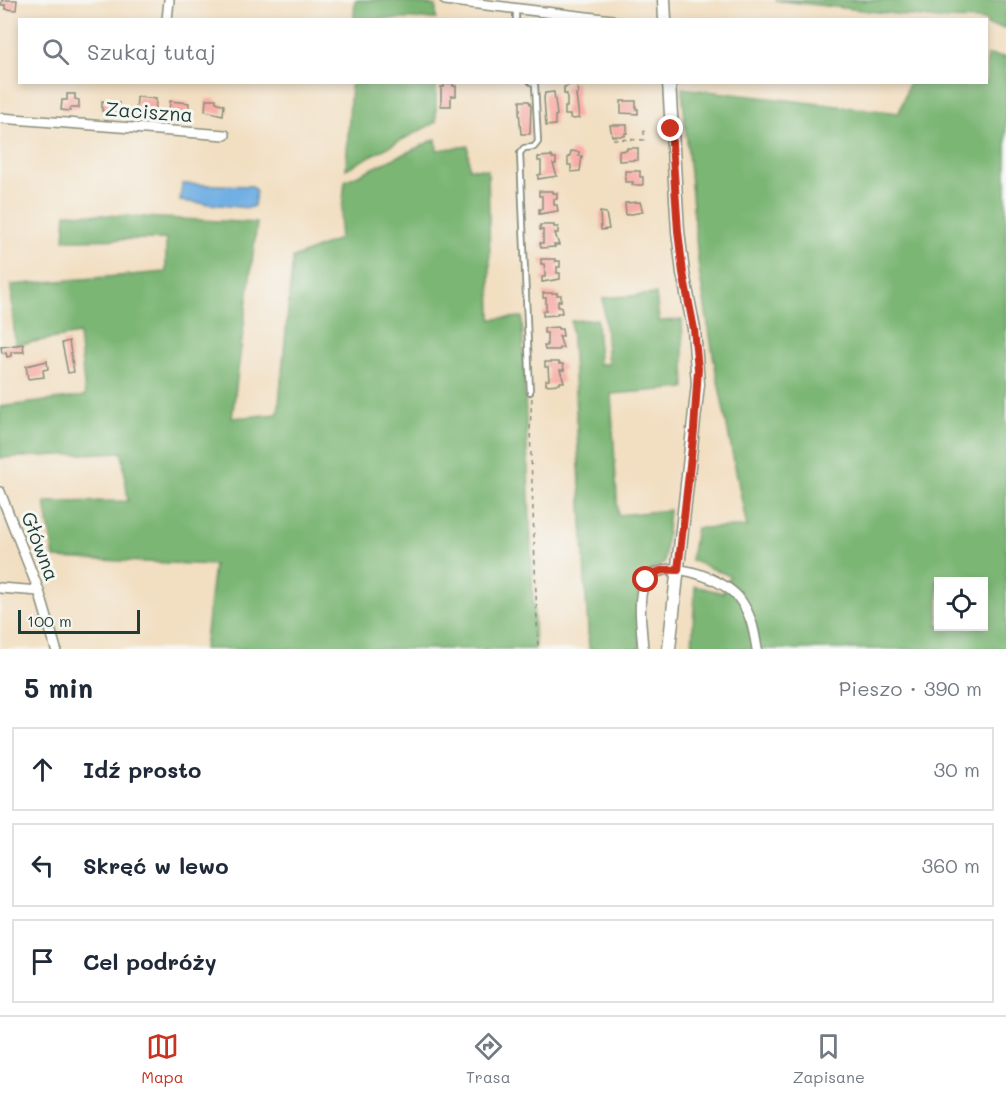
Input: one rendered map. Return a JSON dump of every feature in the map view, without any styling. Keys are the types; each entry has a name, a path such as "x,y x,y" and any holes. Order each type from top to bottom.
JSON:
{"street":[{"path":"167,18 169,0"},
{"path":"445,0 596,18"},
{"path":"664,0 665,18"},
{"path":"669,84 678,231 698,369 695,420 669,649"},
{"name":"Zaciszna","path":"0,118 225,135"},
{"name":"Główna","path":"0,492 39,591 56,649"},
{"path":"643,649 644,586 654,573 666,569 710,577 737,595 751,617 757,649"},
{"path":"0,588 39,591"}],"lane":[{"path":"516,8 516,18"},
{"path":"530,392 520,153 524,148 534,147 538,142 535,84"}],"path":[{"path":"613,140 645,140 644,130"},
{"path":"530,392 538,649"}],"green space":[{"path":"355,0 391,0 436,6 436,18 354,18"},
{"path":"775,0 1006,0 1006,28 988,25 988,18 929,18"},
{"path":"988,55 1006,57 1006,649 692,649 695,586 723,593 730,576 691,560 696,528 747,527 699,271 682,88 899,113 909,84 988,84"},
{"path":"351,84 436,84 436,122 346,169"},
{"path":"436,139 437,150 468,146 469,168 488,170 491,319 522,317 535,649 204,649 214,565 54,558 45,502 128,501 122,452 0,458 0,407 85,396 79,334 15,345 11,285 166,272 166,239 64,240 66,213 257,223 232,418 278,414 293,258 339,239 345,181"},
{"path":"656,294 659,321 682,320 685,388 611,394 618,515 669,510 664,564 648,572 639,586 640,649 589,649 571,321 597,319 599,364 608,364 603,298"}],"water":[{"path":"182,184 252,186 256,191 254,206 249,208 180,201"}],"building":[{"path":"2,0 17,0 16,10 5,9 5,5 1,5"},
{"path":"444,84 456,86 456,96 451,96 451,106 441,106 441,87 444,87"},
{"path":"568,84 577,84 579,118 574,119 570,118 570,115 565,115 567,94 564,94 564,87"},
{"path":"554,92 557,115 555,125 546,126 545,93"},
{"path":"67,94 75,94 75,99 79,100 79,108 70,108 70,111 61,110 62,100 67,100"},
{"path":"137,97 156,99 155,117 146,117 147,111 136,111"},
{"path":"206,99 216,99 216,102 224,105 223,115 205,111"},
{"path":"102,101 119,103 118,114 102,111"},
{"path":"170,101 189,103 188,119 180,119 181,115 169,115"},
{"path":"520,101 529,101 531,106 530,134 521,134"},
{"path":"621,101 636,101 638,114 621,113"},
{"path":"610,125 627,125 627,133 625,136 612,136"},
{"path":"627,148 638,148 638,160 619,161 619,151 627,150"},
{"path":"571,151 579,152 579,156 582,156 580,171 571,172 568,157"},
{"path":"538,157 556,158 556,164 553,164 557,176 538,179 538,175 541,174 541,161 538,161"},
{"path":"625,171 640,171 643,185 632,185 633,182 625,182"},
{"path":"539,191 557,193 554,205 557,205 558,211 539,214 539,209 542,209 542,196 539,196"},
{"path":"640,202 643,212 626,215 625,203"},
{"path":"600,212 606,213 609,229 601,230"},
{"path":"540,225 558,227 558,233 555,233 559,245 541,248 543,230 540,230"},
{"path":"541,259 560,261 557,273 560,273 560,279 542,282 545,272"},
{"path":"543,293 561,295 558,307 561,307 562,313 543,316 543,311 546,311 546,298 543,298"},
{"path":"544,328 562,329 563,336 559,336 563,348 545,350 547,333 544,333"},
{"path":"69,341 74,372 68,373 62,343"},
{"path":"23,344 24,352 11,352 11,356 7,357 6,353 2,353 1,347"},
{"path":"47,361 48,369 43,370 44,377 28,379 26,366"},
{"path":"545,362 563,364 564,370 560,370 564,382 546,385 546,380 549,380 548,367 545,367"}],"route":[{"path":"646,580 660,570 678,570 698,384 698,359 678,231 671,129"}]}
